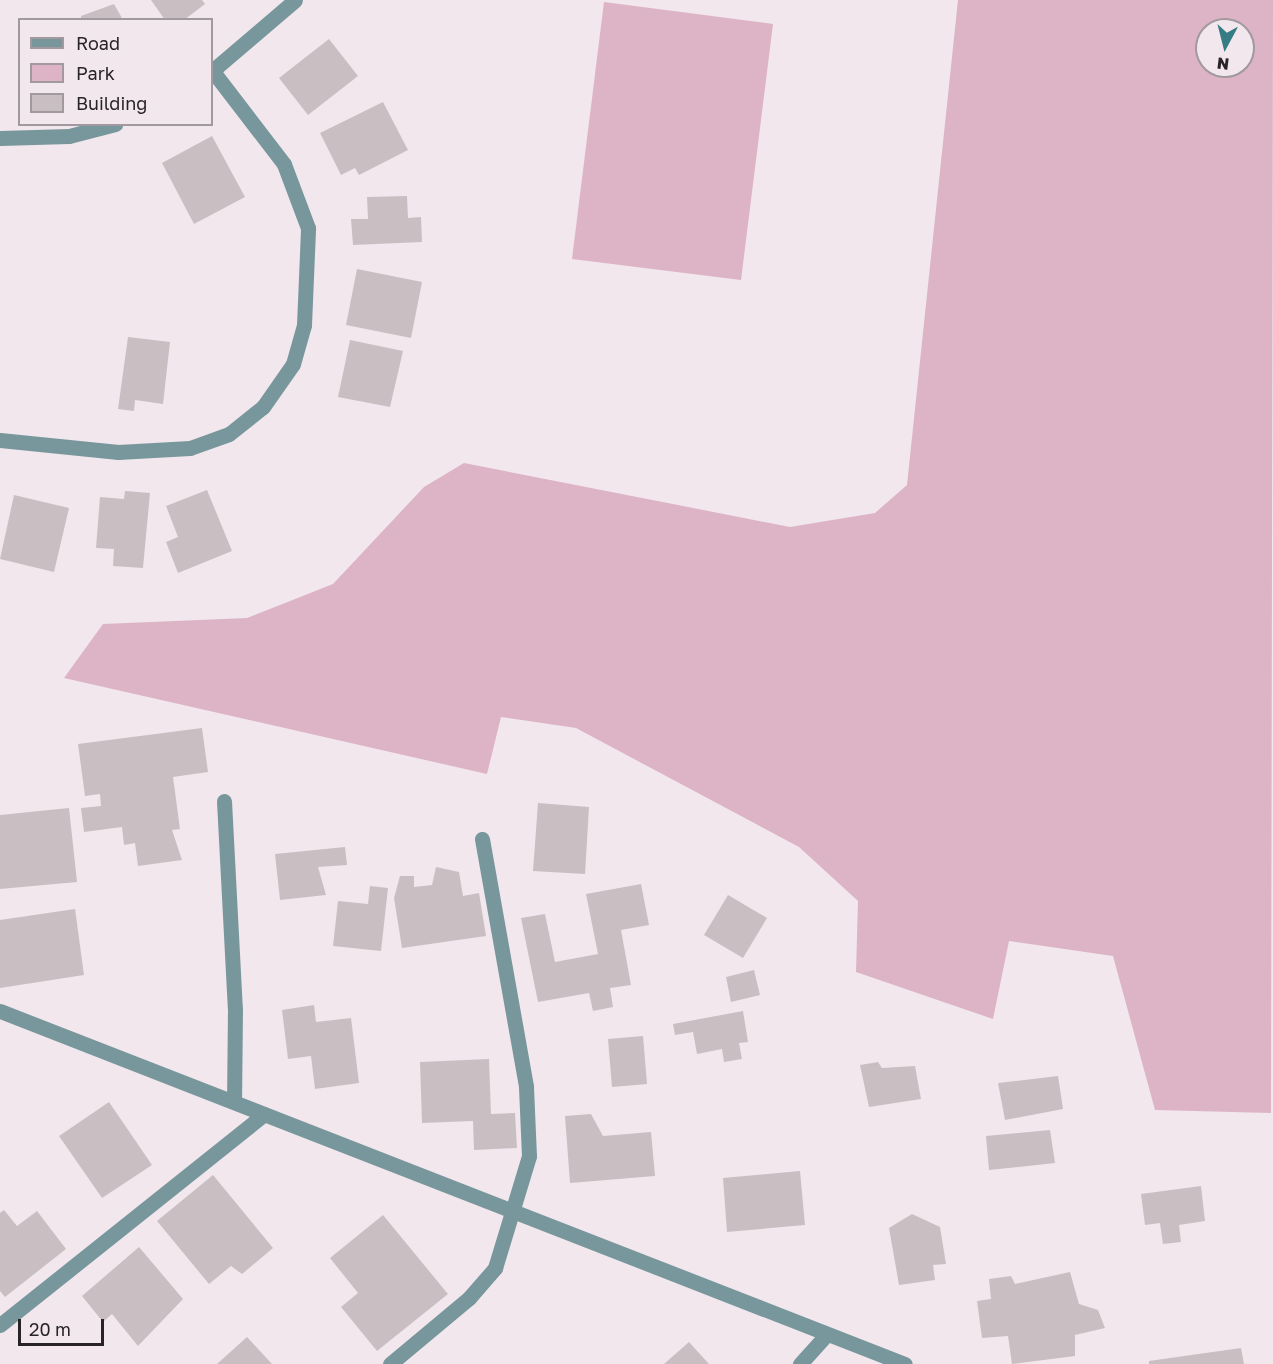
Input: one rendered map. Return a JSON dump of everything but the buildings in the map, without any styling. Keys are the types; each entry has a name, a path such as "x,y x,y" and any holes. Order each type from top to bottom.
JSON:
{"street":[{"path":"213,69 295,0"},
{"path":"0,440 127,453 190,448 229,434 263,407 292,364 303,325 308,228 284,164 213,71"},
{"path":"0,138 69,136 107,126"},
{"path":"224,801 235,1009 234,1100"},
{"path":"390,1364 469,1298 495,1268 514,1216 529,1156 526,1086 482,839"},
{"path":"0,1011 234,1100 514,1216 905,1364"},
{"path":"0,1325 264,1114"},
{"path":"800,1364 827,1334"}],"green space":[{"path":"958,0 1273,0 1271,1113 1155,1110 1113,956 1009,941 993,1019 856,972 858,901 799,847 576,728 501,717 487,774 64,678 103,624 247,618 333,584 424,487 464,463 790,527 875,513 907,485"},
{"path":"604,2 773,24 741,280 572,259"}]}
